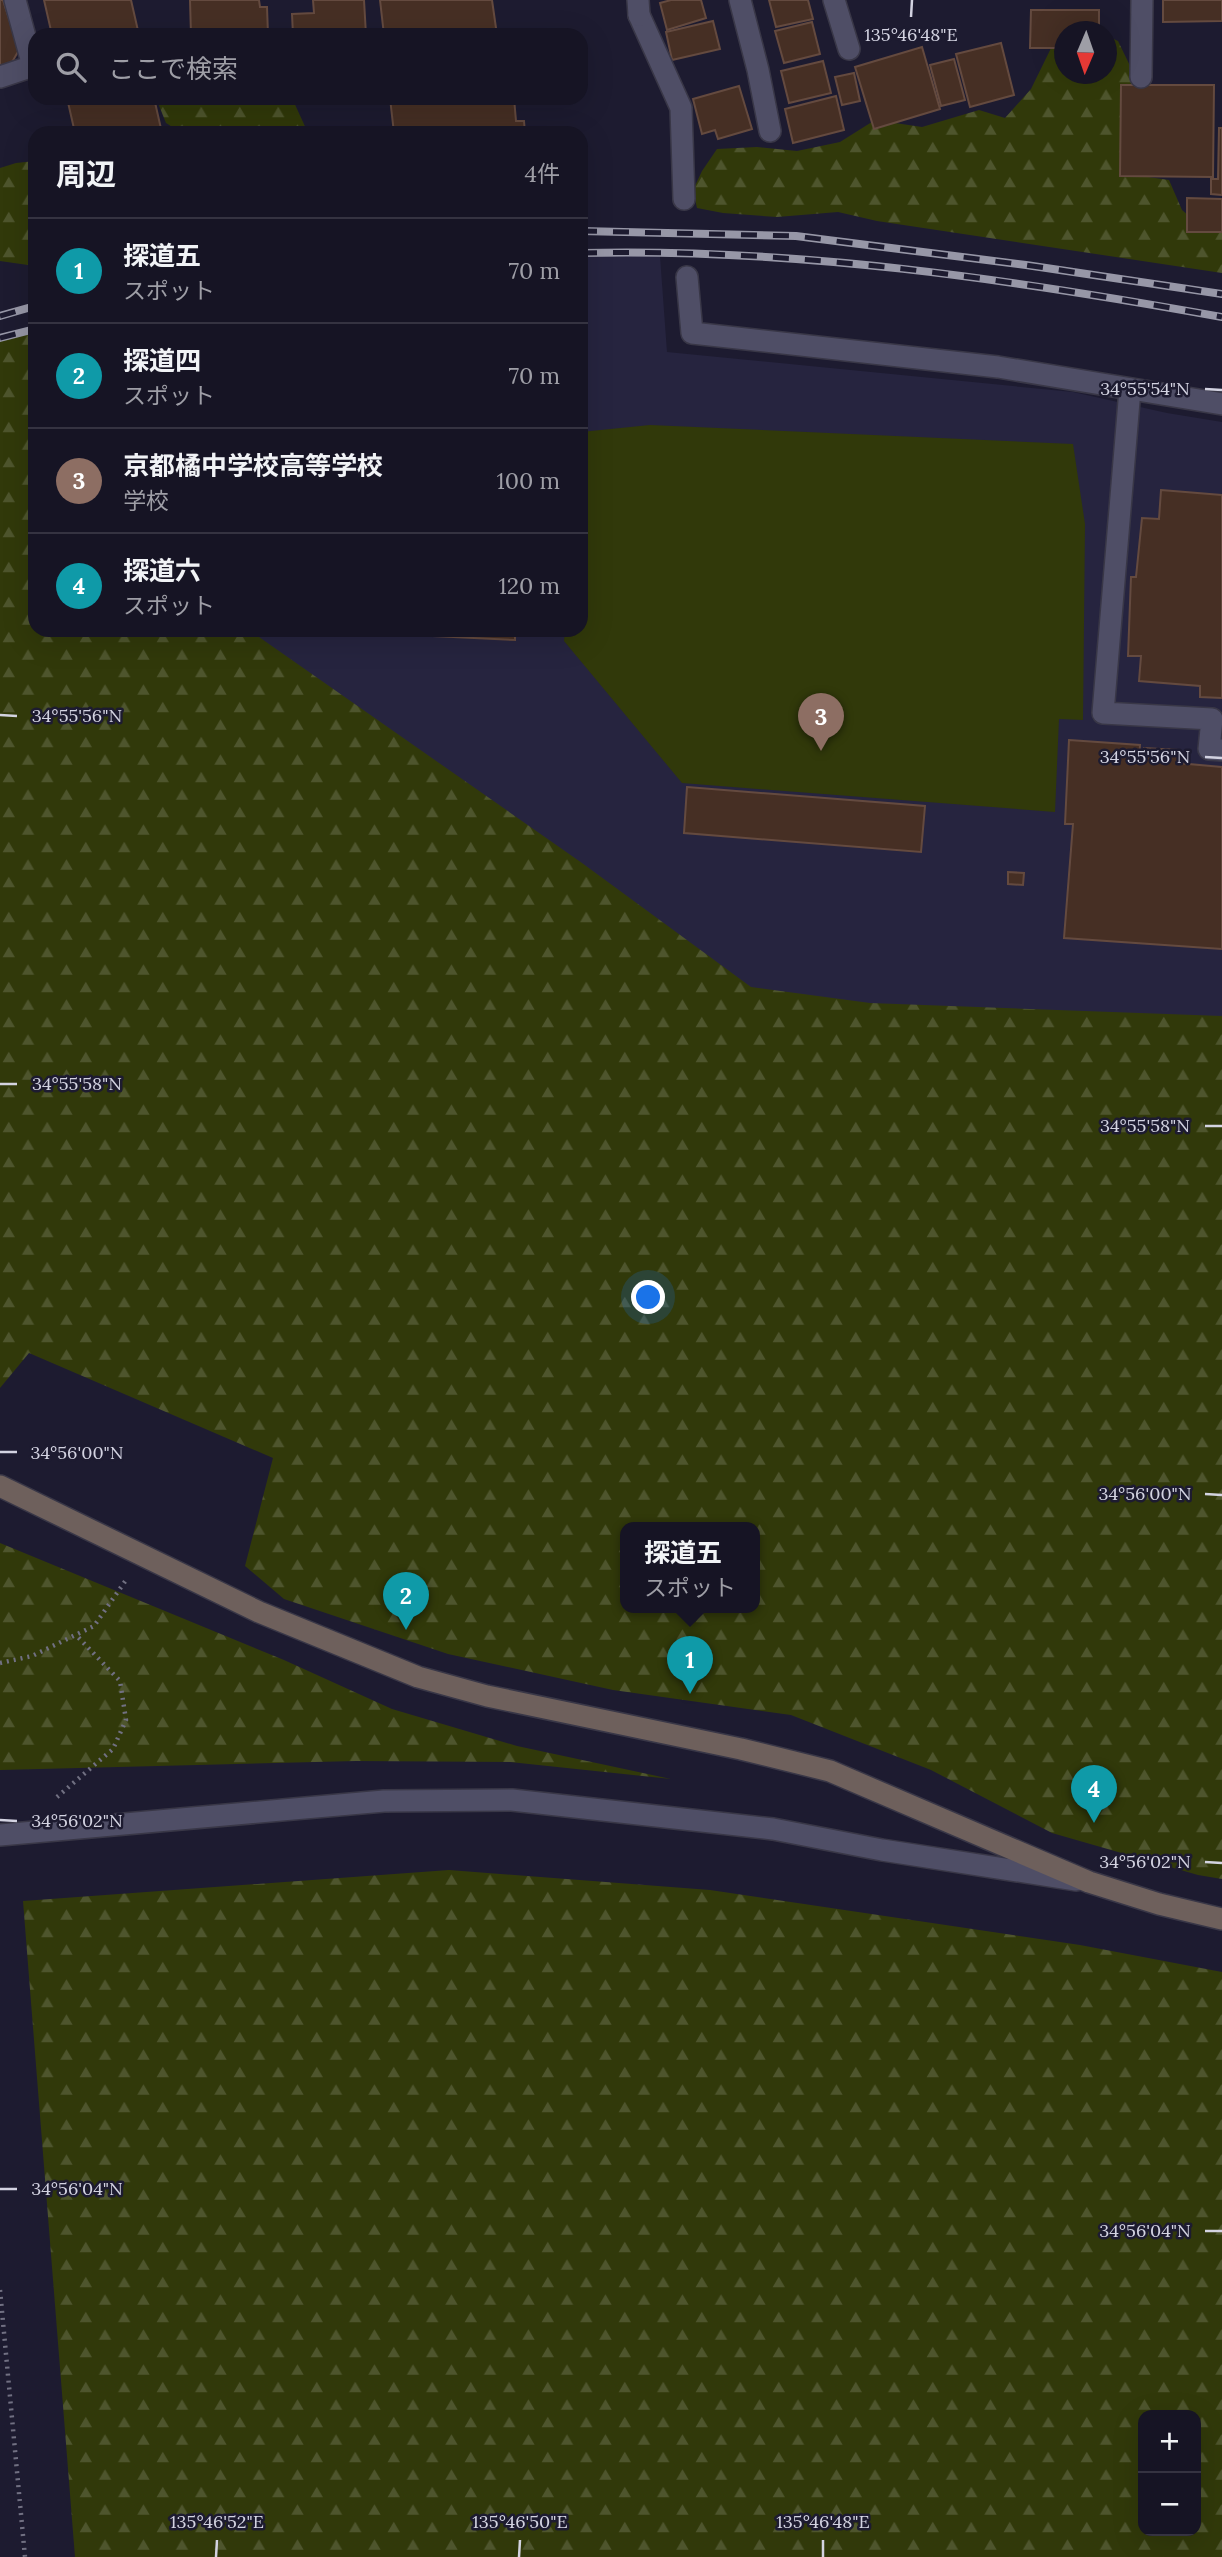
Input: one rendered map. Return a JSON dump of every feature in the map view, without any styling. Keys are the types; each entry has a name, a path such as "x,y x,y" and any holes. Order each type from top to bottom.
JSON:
{"street":[{"path":"15,0 28,48"},
{"path":"740,0 770,131"},
{"path":"834,0 849,49"},
{"path":"1141,77 1142,0"},
{"path":"639,7 681,108 684,199"},
{"path":"0,77 28,68"},
{"path":"687,277 692,333 998,367 1222,404"},
{"path":"1130,389 1103,713 1212,719 1209,749 1222,750"},
{"path":"0,1486 259,1612 418,1677 487,1696 752,1751 830,1771 1089,1882 1159,1904 1222,1919"},
{"path":"0,1835 384,1801 512,1800 773,1829 882,1850 1089,1882"}],"path":[{"path":"0,1663 32,1656 94,1626 129,1576"},
{"path":"54,1800 113,1749 126,1720 120,1681 76,1635"},
{"path":"0,2290 25,2557"}],"shaded area":[{"path":"588,256 660,256 667,352 1073,392 1222,422 1222,1022 876,1009 757,993 256,637 588,637"}],"green space":[{"path":"1118,41 1133,72 1120,173 1169,180 1182,210 1209,233 1222,228 1222,273 877,221 838,212 777,217 697,208 693,190 717,149 757,147 797,151 840,142 875,120 922,127 979,110 1005,118 1031,89 1054,42 1054,84 1117,84"},
{"path":"159,105 295,105 305,126 171,126 166,123"},
{"path":"28,162 28,265 0,261 0,168"},
{"path":"28,330 28,637 259,637 582,863 751,987 870,1003 1222,1016 1222,1879 1198,1875 1052,1833 931,1770 791,1715 613,1690 448,1654 284,1599 245,1566 273,1458 29,1353 0,1388 0,337"},
{"path":"650,425 1073,444 1085,524 1083,720 1059,719 1055,812 682,783 564,641 564,637 588,637 588,431"},
{"path":"0,1543 284,1660 392,1709 517,1746 671,1779 510,1762 356,1761 0,1770"},
{"path":"449,1870 710,1890 1080,1945 1222,1972 1222,2557 75,2557 23,1901"}],"building":[{"path":"0,0 3,0 19,50 11,64 0,68"},
{"path":"44,0 131,0 137,28 50,28"},
{"path":"190,0 259,0 260,7 267,7 268,28 191,28"},
{"path":"313,0 364,0 366,28 293,28 292,14 314,13"},
{"path":"380,0 492,0 496,28 383,28"},
{"path":"671,0 701,0 706,18 667,30 660,3"},
{"path":"769,0 808,0 813,19 776,27"},
{"path":"1163,0 1222,0 1222,21 1163,22"},
{"path":"1031,10 1099,10 1099,21 1054,21 1054,48 1030,48"},
{"path":"713,21 720,49 672,60 666,32"},
{"path":"812,22 820,54 784,63 775,31"},
{"path":"1001,43 1014,95 970,107 956,54"},
{"path":"922,47 940,109 874,129 855,67"},
{"path":"954,59 965,100 941,106 930,65"},
{"path":"823,61 831,93 789,103 781,71"},
{"path":"854,73 860,101 842,105 835,77"},
{"path":"1121,85 1214,85 1213,177 1120,176"},
{"path":"739,86 752,129 718,139 715,130 702,134 693,99"},
{"path":"836,96 844,130 793,143 785,109"},
{"path":"69,105 156,105 160,126 73,126"},
{"path":"391,105 515,105 516,121 524,121 524,126 393,126"},
{"path":"1219,128 1222,128 1222,195 1211,194 1211,179 1218,179"},
{"path":"1187,198 1222,199 1222,232 1187,232"},
{"path":"1161,490 1222,495 1222,698 1200,697 1200,686 1139,681 1141,656 1128,656 1131,577 1136,577 1142,518 1159,519"},
{"path":"453,637 515,637 515,640"},
{"path":"1069,740 1140,745 1139,760 1143,761 1144,748 1179,750 1178,763 1222,767 1222,949 1064,938 1073,824 1065,824"},
{"path":"687,787 925,806 921,852 684,833"},
{"path":"1008,872 1024,873 1023,885 1008,884"}],"railway":[{"path":"588,231 796,236 1026,265 1222,294"},
{"path":"588,253 743,256 903,269 1062,290 1222,317"},
{"path":"0,316 28,308"},
{"path":"0,338 28,331"}],"place":[{"name":"京都橘中学校高等学校","path":"821,751"},
{"name":"探道四","path":"406,1630"},
{"name":"探道五","path":"690,1694"},
{"name":"探道六","path":"1094,1823"}]}
